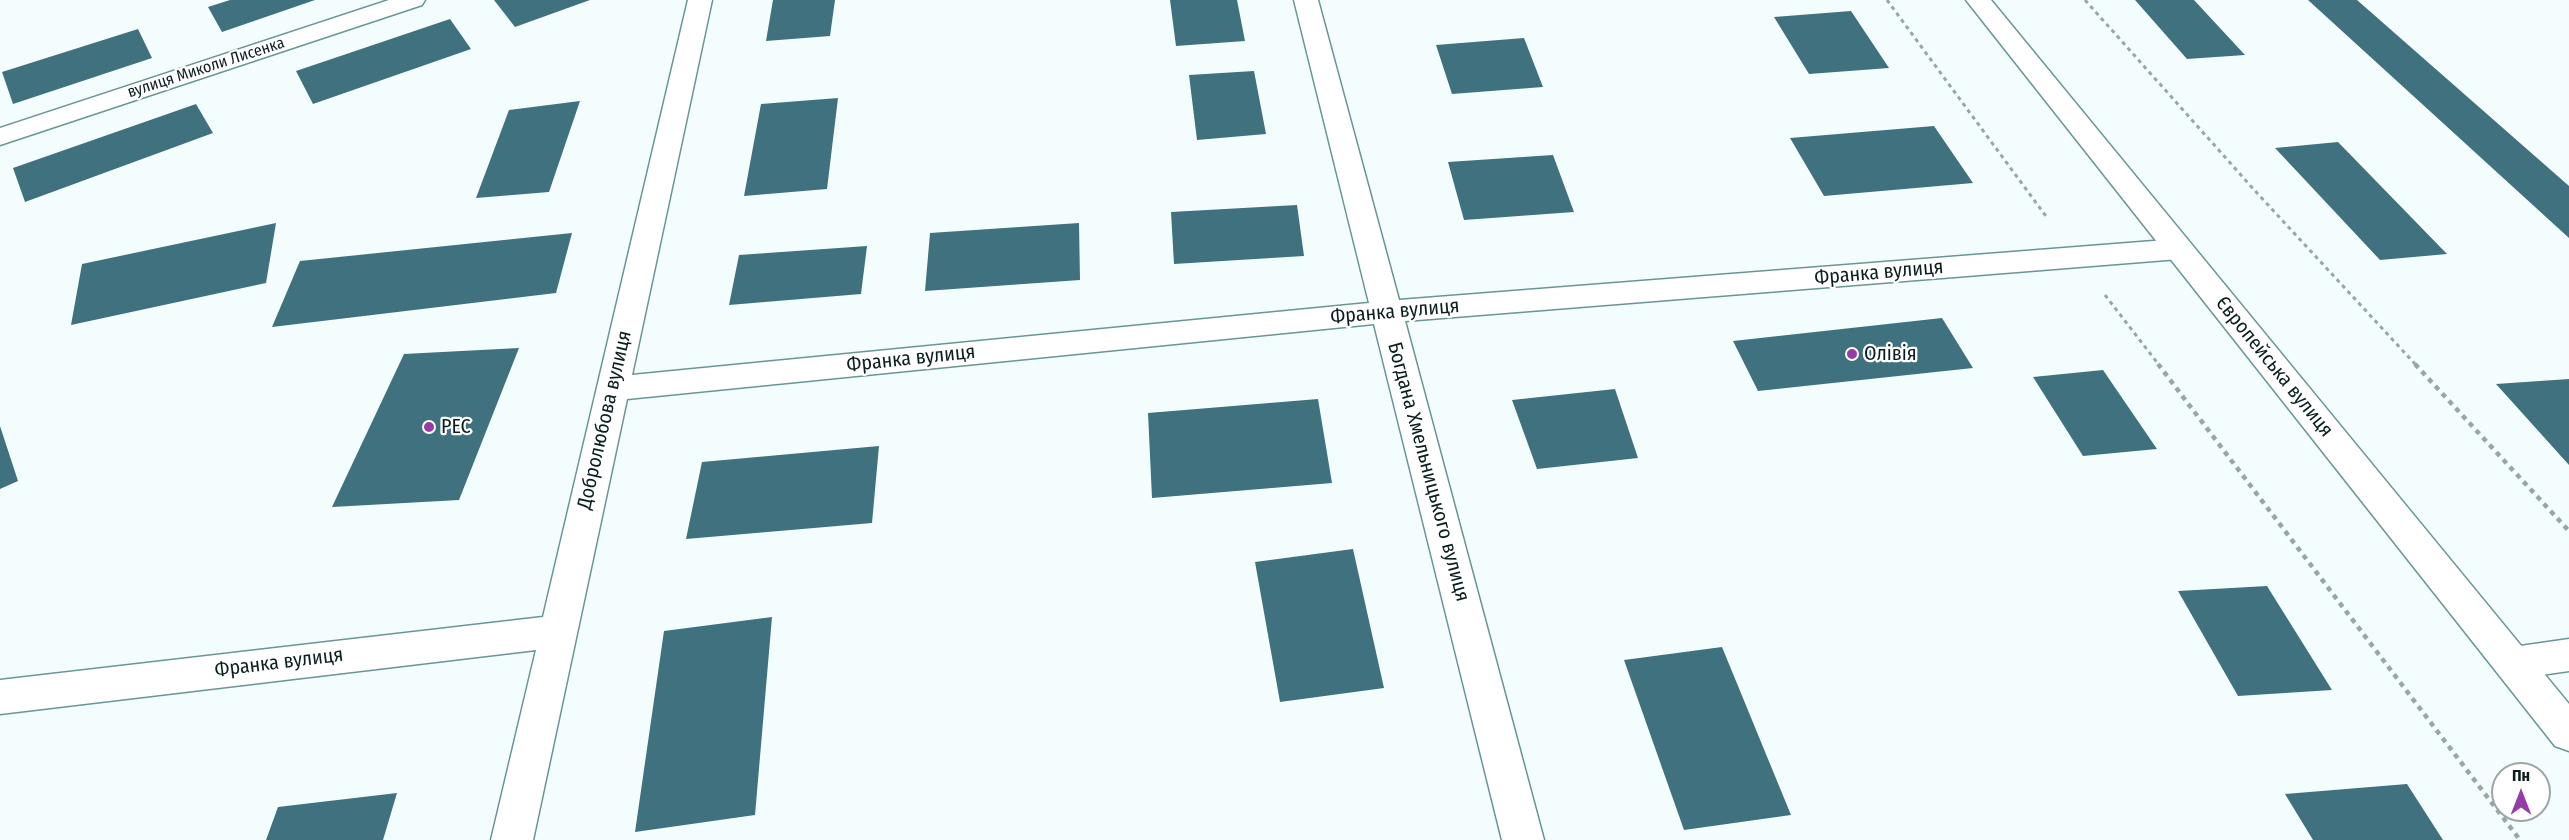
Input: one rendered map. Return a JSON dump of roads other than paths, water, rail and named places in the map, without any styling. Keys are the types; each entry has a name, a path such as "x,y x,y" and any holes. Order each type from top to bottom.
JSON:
{"street":[{"name":"вулиця Миколи Лисенка","path":"0,137 413,0"},
{"name":"Добролюбова вулиця","path":"512,840 700,0"},
{"name":"Богдана Хмельницького вулиця","path":"1306,0 1523,840"},
{"name":"Європейська вулиця","path":"1978,0 2569,733"},
{"name":"Франка вулиця","path":"612,389 1386,312 2179,249"},
{"name":"Франка вулиця","path":"0,697 558,631"},
{"path":"2513,663 2569,656"}],"place":[{"name":"Олівія","path":"1852,354"},
{"name":"РЕС","path":"429,427"}]}
